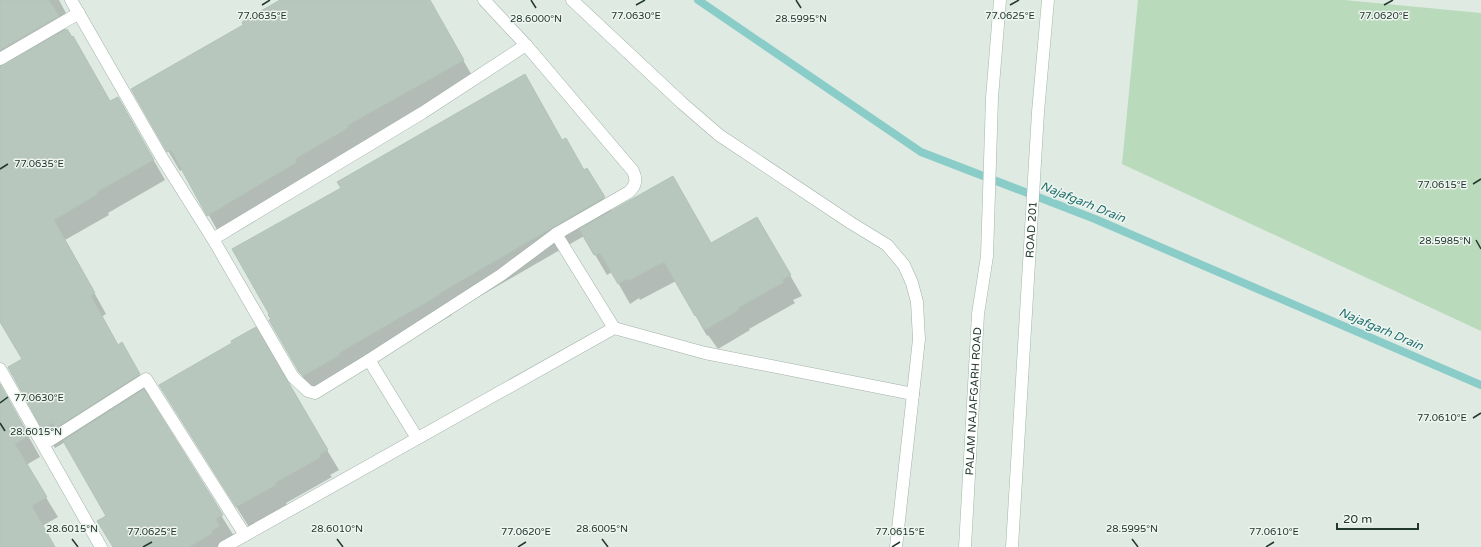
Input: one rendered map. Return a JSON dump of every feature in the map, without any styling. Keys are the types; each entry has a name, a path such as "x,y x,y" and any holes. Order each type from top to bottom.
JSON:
{"street":[{"path":"71,0 162,158 213,239 294,378 301,386 308,391 315,393 501,275 556,234 629,192 636,182 633,171 526,45 484,0"},
{"path":"572,0 682,103 719,135 851,223 888,245 904,265 912,283 917,302 918,339 914,394 896,547"},
{"name":"PALAM NAJAFGARH ROAD","path":"965,547 978,314 987,256 992,98 1000,0"},
{"name":"ROAD 201","path":"1012,547 1027,276 1038,112 1048,0"},
{"path":"0,59 79,13"},
{"path":"213,239 422,113 526,45"},
{"path":"556,234 614,328 705,353 914,394"},
{"path":"224,547 614,328"},
{"path":"369,360 417,438"},
{"path":"0,369 44,444 101,547"},
{"path":"44,444 146,379 245,536"}],"green space":[{"path":"1138,0 1344,0 1481,13 1481,331 1122,164"}],"building":[{"path":"0,0 49,0 59,16 0,50"},
{"path":"280,0 430,0 464,60 347,126 348,128 295,159 297,162 207,216 171,150 167,152 131,89 243,25 242,22"},
{"path":"67,29 72,37 73,36 110,101 118,97 154,160 97,192 98,194 54,220 95,293 91,296 118,345 122,342 140,374 56,428 53,423 42,429 8,367 22,359 0,322 0,66"},
{"path":"525,74 562,140 566,138 584,170 587,168 605,197 440,293 441,294 339,353 340,355 303,376 299,372 269,320 271,319 268,315 269,314 232,249 341,188 337,182"},
{"path":"673,176 711,243 757,217 791,275 782,280 784,282 738,308 739,310 705,330 696,315 695,316 664,262 628,281 627,279 618,284 600,253 594,255 579,229"},
{"path":"256,327 328,450 319,455 321,457 275,483 276,485 236,507 159,385 232,343 231,341"},
{"path":"0,384 29,436 15,444 47,497 32,506 55,547 0,547"},
{"path":"144,389 223,515 216,519 220,526 211,531 213,533 189,547 113,547 97,521 106,516 63,441"}],"waterway":[{"name":"Najafgarh Drain","path":"698,0 921,152 1095,219 1481,385"}]}
